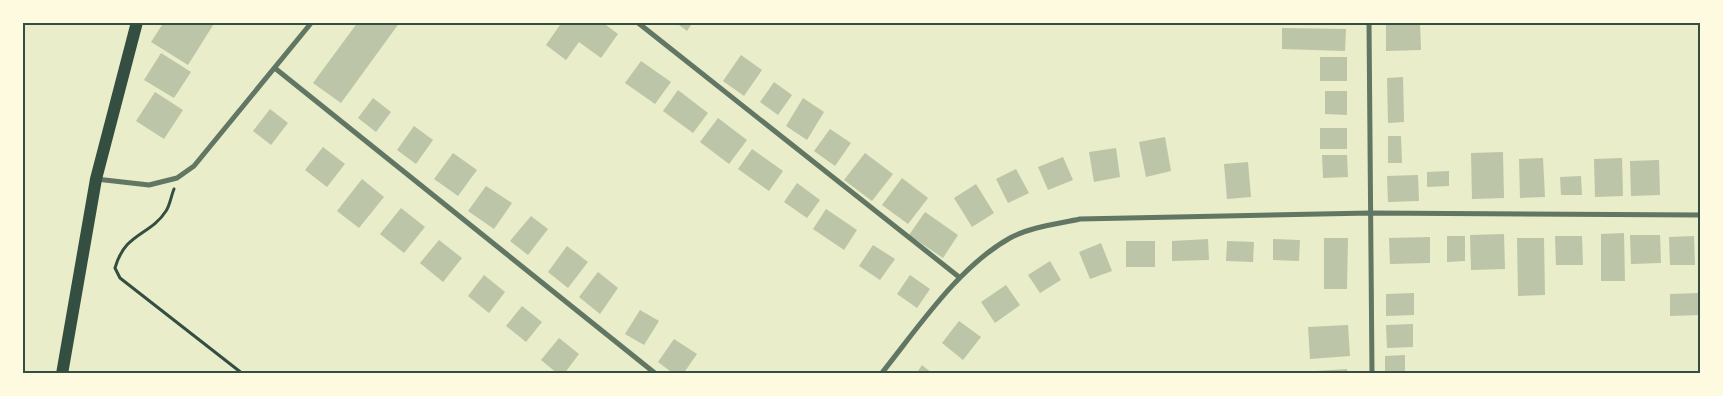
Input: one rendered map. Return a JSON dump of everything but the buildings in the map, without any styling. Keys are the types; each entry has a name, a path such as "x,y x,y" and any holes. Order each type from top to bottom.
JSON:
{"main road":[{"path":"62,374 96,179 137,22"}],"street":[{"path":"96,179 149,185 177,178 194,166 276,69 312,22"},
{"path":"636,22 960,277"},
{"path":"1369,22 1372,374"},
{"path":"276,69 656,374"},
{"path":"881,374 960,277 987,253 1011,238 1036,229 1080,219 1370,214 1700,215"}],"path":[{"path":"177,178 167,210 159,219 130,241 119,254 115,268 120,278 243,374"}]}
